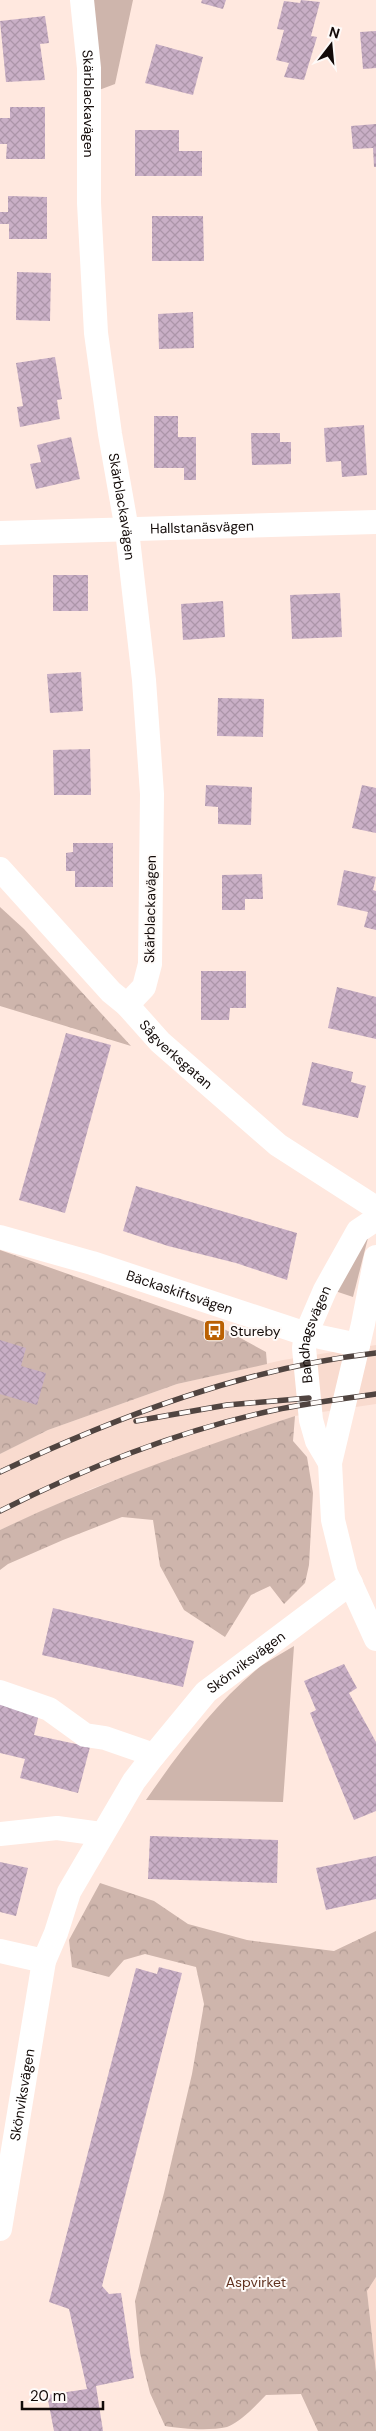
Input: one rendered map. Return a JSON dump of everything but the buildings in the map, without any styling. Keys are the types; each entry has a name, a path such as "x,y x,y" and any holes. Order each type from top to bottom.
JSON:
{"street":[{"name":"Skärblackavägen","path":"82,0 90,68 89,203 96,333 110,434 127,530 144,680 152,794 150,964 144,987 127,1005"},
{"name":"Hallstanäsvägen","path":"0,533 376,522"},
{"name":"Sågverksgatan","path":"1,866 111,992 127,1005 160,1042 278,1145 376,1208"},
{"name":"Bandhagsvägen","path":"330,1463 317,1441 311,1420 304,1348 306,1334 325,1290 358,1231 376,1219"},
{"name":"Bäckaskiftsvägen","path":"0,1237 92,1263 306,1334 358,1345"},
{"name":"Bandhagsvägen","path":"376,1257 358,1345 330,1463 334,1520 346,1573 376,1639"},
{"name":"Skönviksvägen","path":"0,2229 44,1961 56,1933 69,1892 101,1834 134,1781 206,1692 351,1584"},
{"path":"0,1692 49,1710 85,1735 105,1738 154,1755"},
{"path":"0,1834 57,1828 101,1834"},
{"path":"0,1951 44,1961"}],"shaded area":[{"path":"376,1345 376,1404 295,1416 250,1431 93,1488 0,1530 0,1454 48,1430 177,1384 283,1360"},
{"path":"376,2277 376,2372 367,2291"}],"green space":[{"path":"86,0 133,0 115,84 91,93"},
{"path":"0,907 24,929 131,1046 0,1006"},
{"path":"369,1234 353,1297 335,1291"},
{"path":"0,1250 224,1329 266,1352 267,1364 177,1384 48,1430 0,1454"},
{"path":"295,1416 293,1441 307,1457 313,1493 309,1565 305,1583 284,1604 270,1586 251,1595 225,1637 184,1610 160,1566 153,1520 122,1517 63,1540 8,1564 0,1570 0,1530 73,1497 146,1468"},
{"path":"294,1646 283,1802 146,1800 213,1712 244,1680 261,1666"},
{"name":"Aspvirket","path":"100,1883 154,1901 188,1924 247,1940 334,1951 376,1931 376,2277 367,2291 376,2372 376,2431 318,2431 301,2394 266,2395 243,2417 227,2427 196,2429 165,2426 150,2393 140,2353 135,2301 164,2193 192,2074 204,2004 196,1967 145,1954 124,1960 109,1977 72,1967 69,1940"}],"railway":[{"path":"0,1472 90,1432 184,1397 231,1382 327,1360 376,1353"},
{"path":"0,1511 99,1465 204,1428 239,1418 287,1408 376,1394"},
{"path":"136,1421 227,1405 309,1398"}],"place":[{"name":"Stureby","path":"214,1331"}]}
